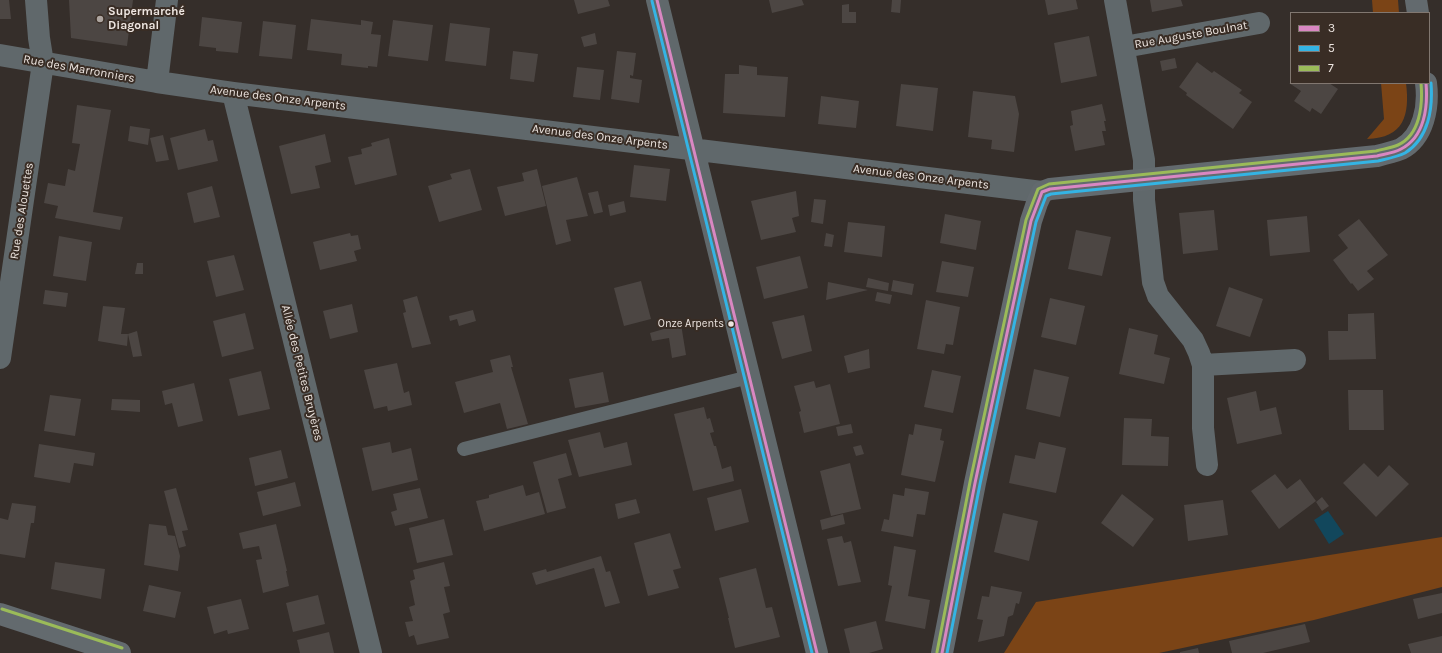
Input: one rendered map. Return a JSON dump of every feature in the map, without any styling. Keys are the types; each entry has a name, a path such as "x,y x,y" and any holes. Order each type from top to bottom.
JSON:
{"street":[{"name":"Rue des Alouettes","path":"0,358 43,63 39,38 36,0"},
{"path":"157,82 167,0"},
{"path":"657,0 817,653"},
{"name":"Rue Auguste Boulnat","path":"1115,0 1144,160 1144,200 1153,282 1158,296 1193,340 1203,365 1203,428 1207,465"},
{"path":"1416,0 1418,12"},
{"name":"Rue Auguste Boulnat","path":"1124,47 1259,23"},
{"name":"Rue des Marronniers","path":"0,55 157,82"},
{"name":"Avenue des Onze Arpents","path":"157,82 233,93 693,148 1042,192"},
{"path":"942,653 975,483 1030,229 1037,203 1042,192 1050,189 1377,156 1394,152 1403,148 1422,125 1427,101 1426,84"},
{"name":"Allée des Petites Bruyères","path":"233,93 371,653"},
{"path":"1203,365 1296,360"},
{"path":"0,614 120,653"}],"lane":[{"path":"464,448 749,378"}],"shaded area":[{"path":"1372,0 1398,0 1399,12 1373,12"},
{"path":"1381,84 1406,84 1407,105 1402,123 1397,129 1389,134 1379,138 1367,139 1384,119"},
{"path":"1442,537 1442,587 1314,620 1159,653 1004,653 1036,602"}],"water":[{"path":"1328,511 1344,534 1329,544 1314,520"}],"building":[{"path":"0,0 9,0 11,19 0,19"},
{"name":"Supermarché Diagonal","path":"69,0 133,0 127,46 71,38"},
{"path":"574,0 608,0 610,6 578,14"},
{"path":"769,0 802,0 804,5 772,13"},
{"path":"892,0 901,0 900,13 891,12"},
{"path":"1045,0 1076,0 1078,9 1048,15"},
{"path":"1150,0 1181,0 1183,6 1152,12"},
{"path":"849,4 849,12 856,12 856,23 842,23 842,5"},
{"path":"202,17 242,22 238,53 216,51 216,48 199,46"},
{"path":"311,19 361,25 361,20 373,22 371,34 381,35 377,67 368,66 368,68 341,65 342,54 307,50"},
{"path":"393,20 433,25 428,61 388,56"},
{"path":"263,21 296,25 292,59 259,56"},
{"path":"450,23 490,28 486,66 445,61"},
{"path":"595,33 597,44 584,47 581,37"},
{"path":"1089,36 1097,76 1061,83 1054,43"},
{"path":"513,51 538,54 534,82 510,79"},
{"path":"617,51 636,53 633,76 630,75 630,78 642,80 639,103 611,99"},
{"path":"1175,58 1177,68 1162,71 1160,61"},
{"path":"1197,62 1212,73 1214,71 1242,90 1239,93 1252,102 1233,129 1186,95 1187,93 1179,87"},
{"path":"739,65 757,67 757,75 788,77 785,117 723,113 725,74 739,74"},
{"path":"577,67 604,70 600,100 573,97"},
{"path":"901,84 938,88 933,131 896,126"},
{"path":"1290,84 1330,84 1338,89 1321,114 1312,108 1310,112 1294,101 1301,91"},
{"path":"973,91 1015,96 1019,114 1014,152 991,149 992,140 968,137"},
{"path":"821,96 859,101 856,128 818,124"},
{"path":"1102,104 1106,121 1104,121 1106,131 1102,131 1105,145 1075,151 1070,126 1073,125 1071,111"},
{"path":"77,105 111,110 93,212 123,217 120,230 55,218 58,206 44,203 48,183 65,186 68,169 75,171 80,144 72,143"},
{"path":"130,126 150,129 148,145 128,141"},
{"path":"205,129 208,141 213,140 218,161 178,170 170,138"},
{"path":"325,134 331,162 315,166 320,188 291,194 279,146"},
{"path":"163,135 169,160 156,162 150,138"},
{"path":"389,138 397,175 355,185 348,157 362,154 361,149 372,146 371,143"},
{"path":"634,165 670,169 666,201 630,197"},
{"path":"470,169 482,210 439,222 428,186 452,179 450,174"},
{"path":"537,169 546,206 505,216 497,187 524,181 522,173"},
{"path":"577,177 588,216 566,220 571,241 556,245 542,186"},
{"path":"212,186 220,217 194,223 187,193"},
{"path":"598,191 603,212 594,214 588,193"},
{"path":"796,191 799,216 792,218 796,232 761,240 751,201"},
{"path":"814,199 826,200 823,224 811,222"},
{"path":"624,201 626,212 610,216 608,205"},
{"path":"1214,210 1218,250 1183,254 1179,213"},
{"path":"945,214 981,221 976,250 940,243"},
{"path":"1307,216 1310,252 1270,256 1267,220"},
{"path":"1359,219 1388,255 1367,271 1374,279 1358,291 1333,260 1348,248 1338,235"},
{"path":"848,222 885,226 882,257 844,252"},
{"path":"1076,230 1111,237 1102,276 1068,269"},
{"path":"350,233 351,236 358,235 361,249 354,251 357,261 320,270 313,242"},
{"path":"826,233 834,235 832,247 824,246"},
{"path":"59,236 92,242 86,281 53,276"},
{"path":"234,255 244,290 216,297 207,261"},
{"path":"800,256 808,288 764,299 756,267"},
{"path":"942,261 974,267 968,297 936,292"},
{"path":"137,263 143,263 143,274 135,274"},
{"path":"868,278 889,283 888,291 866,287"},
{"path":"893,280 914,284 912,295 891,291"},
{"path":"641,281 651,319 624,326 614,288"},
{"path":"828,282 868,290 826,300"},
{"path":"1229,287 1263,299 1250,337 1216,326"},
{"path":"45,290 68,293 66,307 43,304"},
{"path":"877,292 892,295 890,304 875,301"},
{"path":"417,296 431,344 412,348 403,313 406,312 403,300"},
{"path":"1050,298 1085,306 1076,345 1041,337"},
{"path":"926,300 960,307 953,345 946,344 944,354 917,349"},
{"path":"352,304 358,332 330,339 323,311"},
{"path":"103,306 125,308 121,334 128,334 127,346 98,341"},
{"path":"473,310 476,321 459,326 457,319 450,321 449,316"},
{"path":"245,313 254,349 222,357 213,321"},
{"path":"1374,313 1376,359 1329,360 1328,331 1348,331 1348,314"},
{"path":"804,315 812,351 782,359 772,322"},
{"path":"681,324 686,355 672,358 669,338 652,341 650,333"},
{"path":"1129,328 1158,335 1154,354 1170,358 1164,384 1119,374"},
{"path":"137,331 142,356 133,357 128,334"},
{"path":"869,349 870,368 848,373 844,356"},
{"path":"510,355 513,367 511,367 528,424 507,429 500,403 464,413 455,382 493,372 490,360"},
{"path":"397,363 404,393 409,391 412,405 388,411 387,406 374,409 364,370"},
{"path":"1034,369 1069,377 1060,417 1026,409"},
{"path":"932,370 961,376 953,413 924,407"},
{"path":"261,371 270,409 238,416 229,379"},
{"path":"603,372 609,402 575,408 569,379"},
{"path":"814,381 816,388 830,384 840,424 804,433 799,412 801,411 794,386"},
{"path":"194,383 203,421 178,427 172,403 165,405 162,391"},
{"path":"1348,390 1383,390 1384,430 1349,430"},
{"path":"1256,391 1260,411 1276,407 1282,434 1237,444 1227,398"},
{"path":"50,395 81,399 75,436 44,431"},
{"path":"112,399 140,400 140,412 111,410"},
{"path":"704,407 707,419 710,418 714,432 710,433 714,446 716,446 722,469 731,466 734,481 693,491 674,414"},
{"path":"1124,418 1152,419 1151,436 1169,437 1168,466 1122,465"},
{"path":"851,424 853,433 838,436 836,427"},
{"path":"915,424 942,429 940,440 944,441 935,482 901,475 909,434 913,435"},
{"path":"600,432 604,448 627,442 632,465 579,477 568,440"},
{"path":"390,442 392,453 411,448 418,480 372,491 362,448"},
{"path":"1039,442 1066,448 1056,493 1009,483 1015,455 1035,459"},
{"path":"39,444 95,453 93,466 74,463 70,483 34,477"},
{"path":"861,445 864,454 856,456 853,447"},
{"path":"281,450 288,478 255,486 249,458"},
{"path":"566,453 572,475 558,479 566,508 547,513 533,462"},
{"path":"850,463 861,509 831,516 820,471"},
{"path":"1364,463 1378,477 1389,465 1409,484 1376,517 1343,483"},
{"path":"1275,474 1287,489 1300,479 1316,501 1279,529 1251,491"},
{"path":"295,482 301,506 263,516 257,492"},
{"path":"523,485 526,496 539,492 545,514 484,531 476,501 489,498 489,495"},
{"path":"176,488 188,530 182,531 186,546 179,548 164,491"},
{"path":"420,488 428,518 395,526 391,512 397,510 393,494"},
{"path":"905,488 929,492 925,515 917,514 913,537 881,531 884,519 889,520 893,494 904,496"},
{"path":"741,489 749,522 715,531 707,498"},
{"path":"1122,494 1154,519 1133,547 1101,523"},
{"path":"1322,497 1329,506 1322,511 1316,502"},
{"path":"636,499 640,513 618,519 615,504"},
{"path":"1223,500 1228,535 1188,541 1184,505"},
{"path":"12,503 36,506 34,523 31,523 25,558 0,554 0,518 8,520"},
{"path":"1003,513 1038,521 1029,561 994,552"},
{"path":"843,514 845,524 822,530 820,520"},
{"path":"444,519 453,555 417,563 409,528"},
{"path":"149,524 166,526 168,535 175,536 180,556 178,571 144,565"},
{"path":"276,524 289,586 263,593 256,560 262,559 259,546 243,549 239,533"},
{"path":"670,533 681,568 673,570 679,588 648,596 634,543"},
{"path":"842,536 844,543 851,541 861,582 838,586 827,539"},
{"path":"894,546 916,550 908,596 930,600 925,629 885,621 892,586 888,585"},
{"path":"601,556 606,572 610,571 620,603 605,607 594,568 536,585 532,573 546,569 547,572"},
{"path":"55,562 105,569 101,599 51,589"},
{"path":"444,562 450,586 444,587 450,612 443,614 449,638 417,645 414,635 409,637 405,622 413,621 409,607 415,605 410,581 415,579 413,570"},
{"path":"756,568 766,608 772,607 780,637 735,648 719,578"},
{"path":"149,585 181,592 175,618 143,611"},
{"path":"991,586 1022,592 1019,604 1016,603 1013,615 1008,617 1004,636 978,642 983,620 977,619 982,596 989,597"},
{"path":"1442,593 1442,613 1418,619 1413,599"},
{"path":"318,595 325,624 293,632 286,603"},
{"path":"241,599 249,629 228,634 227,630 214,634 207,607"},
{"path":"876,621 883,649 869,653 850,653 844,629"},
{"path":"1305,624 1310,642 1263,653 1232,653 1229,641"},
{"path":"329,632 334,653 300,653 297,640"},
{"path":"1442,636 1442,653 1411,653 1408,644"},
{"path":"1198,648 1199,653 1180,653 1180,652"}],"transit line":[{"name":"3","path":"657,0 817,653"},
{"name":"5","path":"652,1 812,653"},
{"name":"5","path":"947,653 980,484 1036,222 1046,196 1051,194 1378,161 1395,157 1405,153 1413,147 1424,131 1430,112 1431,83"},
{"name":"7","path":"937,652 970,482 1026,220 1038,189 1049,184 1376,151 1393,147 1405,140 1415,127 1420,110 1421,84"},
{"name":"3","path":"942,653 975,483 1031,221 1042,192 1050,189 1377,156 1392,152 1409,144 1420,129 1425,111 1426,84"},
{"name":"7","path":"2,609 122,648"}],"place":[{"name":"Supermarché Diagonal","path":"100,19"},
{"name":"Onze Arpents","path":"731,324"}]}
